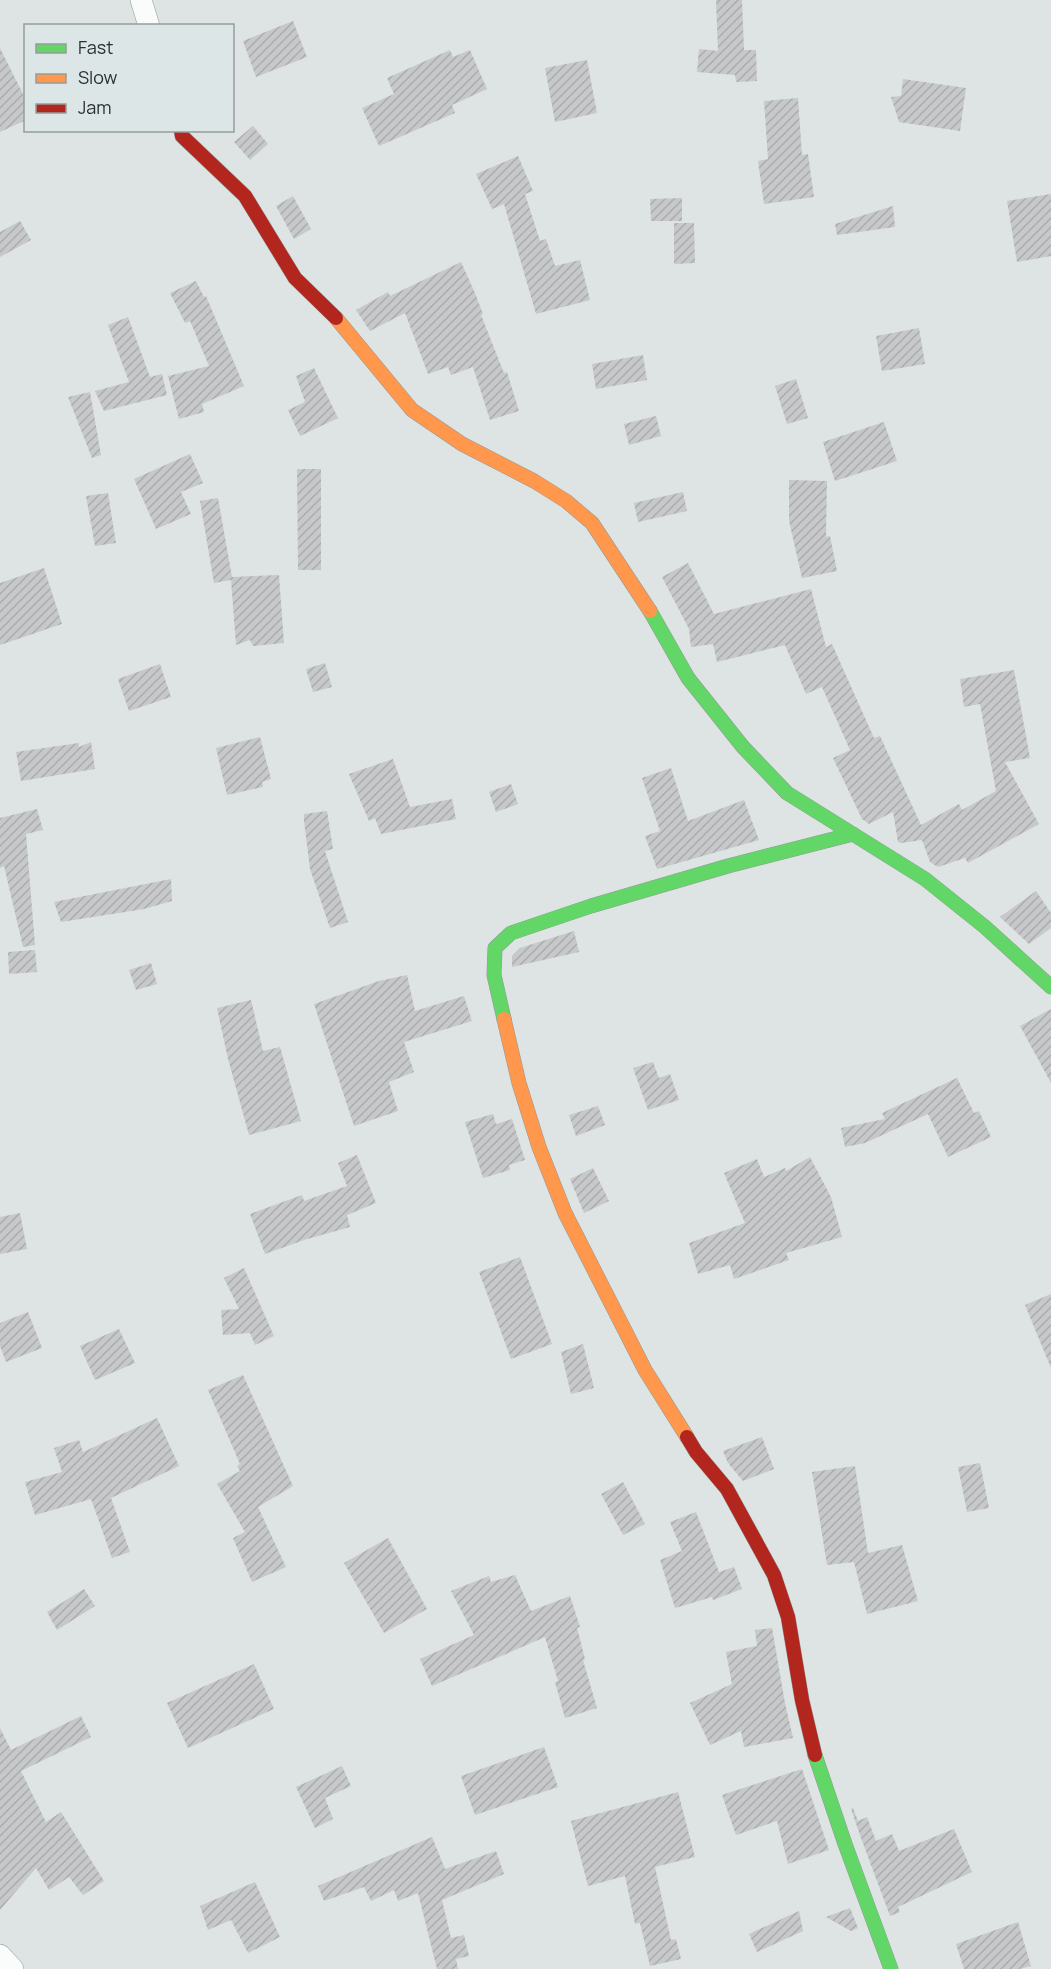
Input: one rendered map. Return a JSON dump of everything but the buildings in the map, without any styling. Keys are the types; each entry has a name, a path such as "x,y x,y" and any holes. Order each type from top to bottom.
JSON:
{"street":[{"path":"141,0 148,24"},
{"path":"181,132 182,136 245,195 295,278 342,324 412,410 462,444 566,501 592,522 644,600 688,678 743,747 787,793 926,879 985,927 1051,987"},
{"path":"853,834 728,866 591,906 511,933 495,948 494,975 519,1083 539,1147 565,1213 645,1370 696,1452 727,1490 774,1575 788,1617 802,1700 816,1758 844,1844 891,1969"},
{"path":"0,1955 13,1969"}],"traffic: fast":[{"path":"650,611 688,678 743,747 787,793 925,879 985,927 1051,987"},
{"path":"504,1019 494,975 495,948 511,933 591,906 728,866 853,834"},
{"path":"815,1755 891,1969"}],"traffic: slow":[{"path":"336,318 412,410 462,444 534,481 566,501 592,523 650,611"},
{"path":"504,1019 519,1083 539,1147 565,1213 645,1370 687,1437"}],"traffic: jam":[{"path":"181,132 182,136 245,196 295,278 336,318"},
{"path":"687,1437 696,1452 727,1489 774,1575 788,1617 802,1700 815,1755"}]}
